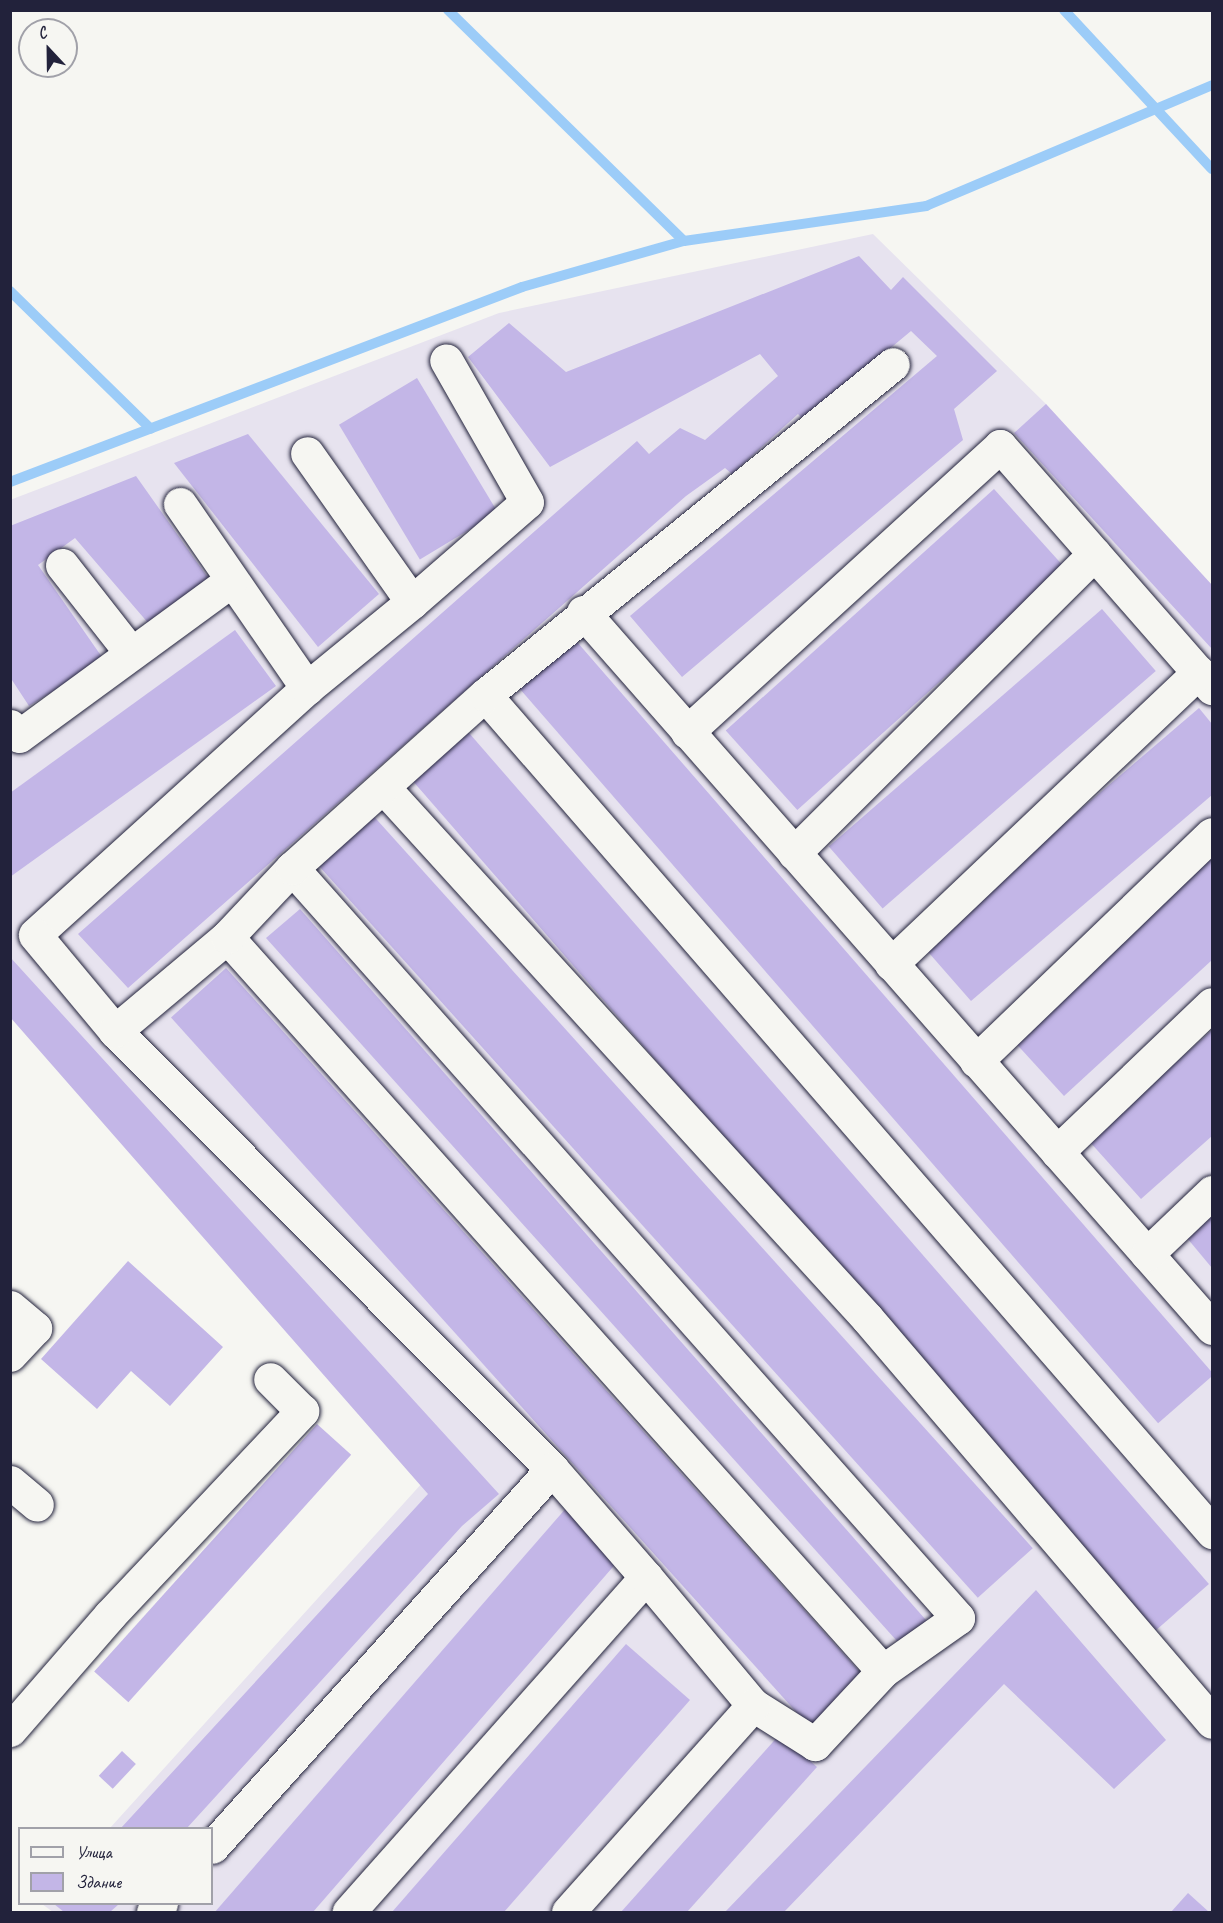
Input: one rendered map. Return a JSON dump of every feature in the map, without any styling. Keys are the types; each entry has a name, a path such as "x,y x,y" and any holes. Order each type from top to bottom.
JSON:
{"lane":[{"path":"292,868 958,1618 884,1671 815,1744 753,1705 552,1469 115,1031 35,935 307,688 412,602 527,502 446,360"},
{"path":"115,1031 227,937 292,868 582,612 893,364"},
{"path":"687,732 1000,446 1205,680 891,964"},
{"path":"307,453 412,602"},
{"path":"180,504 307,688"},
{"path":"794,853 1094,554"},
{"path":"62,565 131,652"},
{"path":"13,735 231,581"},
{"path":"582,612 1212,1328"},
{"path":"485,696 1212,1532"},
{"path":"384,788 867,1318 1212,1722"},
{"path":"976,1060 1212,834"},
{"path":"227,937 884,1671"},
{"path":"1057,1152 1212,1004"},
{"path":"1147,1254 1212,1192"},
{"path":"10,1307 35,1328 10,1355"},
{"path":"10,1730 109,1616 302,1411 270,1379"},
{"path":"213,1846 552,1469"},
{"path":"10,1482 37,1505"},
{"path":"349,1912 646,1577"},
{"path":"568,1912 753,1705"}],"shaded area":[{"path":"873,234 1046,404 1212,585 1212,1912 53,1912 43,1905 213,1905 213,1827 111,1827 433,1471 11,992 10,500 499,313"}],"building":[{"path":"859,256 891,290 903,277 997,371 954,409 963,440 682,677 630,616 937,356 911,331 804,420 798,414 732,474 725,468 686,496 128,988 78,934 637,441 649,454 680,428 705,440 778,376 760,354 550,467 468,357 509,323 566,372"},
{"path":"417,378 498,513 420,559 339,425"},
{"path":"1046,404 1212,585 1212,649 1014,433"},
{"path":"248,434 379,594 318,647 174,463"},
{"path":"136,476 211,582 149,624 75,538 38,565 104,660 29,706 10,677 10,526"},
{"path":"994,489 1066,569 797,810 726,731"},
{"path":"1102,609 1156,671 883,908 829,846"},
{"path":"235,630 276,686 10,877 10,793"},
{"path":"571,635 1212,1372 1212,1376 1158,1423 515,684"},
{"path":"1199,708 1212,724 1212,795 971,1001 922,945"},
{"path":"463,726 1209,1584 1153,1633 407,775"},
{"path":"369,811 1033,1548 978,1598 314,861"},
{"path":"1212,856 1212,960 1064,1096 1012,1039"},
{"path":"300,909 933,1628 905,1650 266,938"},
{"path":"10,957 499,1494 462,1526 188,1827 122,1827 428,1494 10,1017"},
{"path":"226,968 866,1678 811,1728 171,1018"},
{"path":"1212,1030 1212,1136 1141,1199 1089,1141"},
{"path":"1212,1207 1212,1268 1182,1232"},
{"path":"128,1261 223,1347 170,1406 131,1371 97,1409 41,1359"},
{"path":"317,1424 351,1455 128,1702 94,1671"},
{"path":"567,1507 623,1556 313,1912 215,1912"},
{"path":"1036,1590 1166,1740 1114,1789 1004,1684 784,1912 725,1912"},
{"path":"626,1644 690,1700 504,1912 392,1912"},
{"path":"780,1734 817,1767 687,1912 621,1912"},
{"path":"122,1751 136,1764 113,1789 99,1776"},
{"path":"1188,1893 1209,1912 1171,1912"},
{"path":"55,1905 118,1905 110,1912 64,1912"}],"waterway":[{"path":"448,10 684,241"},
{"path":"1064,10 1212,169"},
{"path":"10,482 522,287 684,241 926,206 1212,85"},
{"path":"10,291 151,429"}]}
